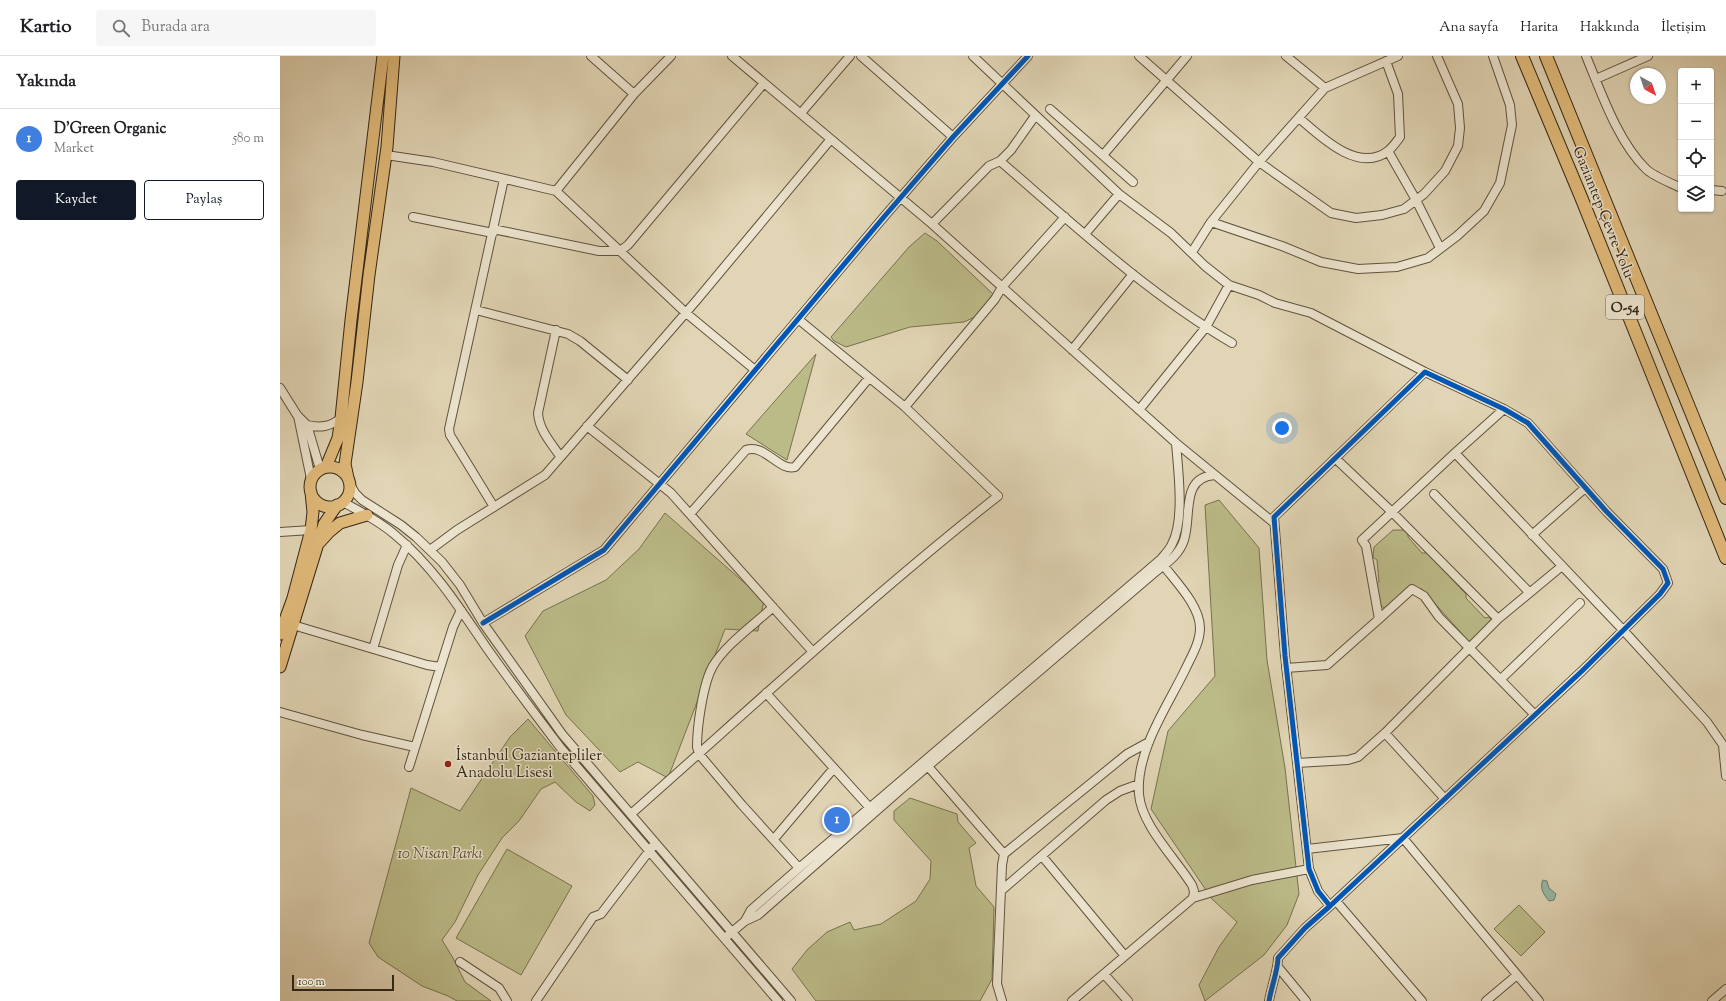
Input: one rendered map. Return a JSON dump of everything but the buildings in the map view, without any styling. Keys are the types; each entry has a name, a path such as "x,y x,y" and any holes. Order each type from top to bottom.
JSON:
{"highway":[{"name":"Gaziantep Çevre Yolu","path":"1522,56 1584,204 1726,558"},
{"name":"Gaziantep Çevre Yolu","path":"1546,56 1726,498"}],"main road":[{"path":"280,634 293,598 311,530 313,512 310,492 311,479 323,468 338,438 383,56"},
{"path":"280,667 324,524 350,491 345,464 386,155 394,56"},
{"path":"323,468 339,469 349,481"},
{"path":"310,492 318,503 330,507 340,504"},
{"path":"318,543 340,524 367,515"}],"street":[{"path":"591,56 634,94"},
{"path":"556,191 634,94 671,56"},
{"path":"732,56 932,224 1176,443 1274,523"},
{"path":"801,113 850,56"},
{"path":"861,56 953,137"},
{"path":"973,56 1119,194 1171,233 1205,266 1229,285 1259,295 1275,303 1311,313 1425,372 1504,409 1528,424 1585,488 1663,569 1668,583 1660,594 1624,631 1333,904 1305,928 1278,958 1278,967 1273,978 1268,1001"},
{"path":"483,623 604,550 900,198 953,137 1028,56"},
{"path":"1139,56 1259,162 1331,213 1356,218 1382,215 1404,209 1424,194 1445,171 1458,146 1460,128 1458,104 1437,56"},
{"path":"1104,154 1187,56"},
{"path":"1286,56 1325,88"},
{"path":"1192,252 1211,222 1259,162 1325,88 1398,56"},
{"path":"1211,222 1282,246 1321,262 1358,269 1397,267 1428,258 1457,236 1484,211 1500,183 1512,125 1510,105 1493,56"},
{"path":"1586,56 1605,102 1628,147 1647,170 1678,186"},
{"path":"1596,79 1648,56"},
{"path":"1299,118 1327,142 1352,156 1372,157 1388,151 1400,137 1400,119 1398,94 1386,61"},
{"path":"413,218 493,231 598,251 620,251 628,245 764,83"},
{"path":"1050,109 1104,154 1134,182"},
{"path":"932,224 989,166 1000,161 1011,150 1035,116"},
{"path":"430,550 457,530 545,475 686,313 831,139"},
{"path":"1388,151 1416,200 1440,248"},
{"path":"386,155 433,162 556,191 686,313 755,370"},
{"path":"1000,161 1133,274 1206,327 1232,343"},
{"path":"494,507 450,435 449,429 504,179"},
{"path":"1714,190 1722,191"},
{"path":"1085,234 1119,194"},
{"path":"905,407 995,299 1002,287 1066,217"},
{"path":"1072,350 1133,274"},
{"path":"1139,410 1206,327 1229,285"},
{"path":"476,310 556,330 580,341 628,380"},
{"path":"631,814 766,692 948,535 998,496 905,407 798,319"},
{"path":"556,330 538,413 543,432 560,456"},
{"path":"1422,1001 1333,904 1318,891 1309,869 1286,668 1274,517 1425,372"},
{"path":"690,514 746,450 756,449 788,467 795,466 869,378"},
{"path":"280,388 306,425 323,468"},
{"path":"1379,619 1366,546 1362,540 1504,409"},
{"path":"298,415 311,479"},
{"path":"306,425 317,427 325,426 334,424 341,418"},
{"path":"587,426 671,493 813,652"},
{"path":"725,938 745,921 758,915 926,764 1161,559 1172,544 1178,526 1179,476 1176,443"},
{"path":"1455,453 1624,631 1711,728 1723,745 1726,776"},
{"path":"1335,458 1393,513 1498,619"},
{"path":"745,921 751,910 799,868 1174,558 1184,541 1189,495 1199,480 1206,476 1215,475"},
{"path":"349,481 355,493 362,500 401,525 430,550 460,585 483,623 562,734 791,1001"},
{"path":"1532,535 1585,488"},
{"path":"1434,494 1530,592"},
{"path":"340,504 367,515 394,534 407,545 439,579 549,733 778,1001"},
{"path":"280,532 311,530"},
{"path":"373,649 398,565 407,545"},
{"path":"1164,566 1184,591 1195,609 1200,627 1196,648 1149,742 1140,770 1139,795 1146,819 1192,885 1194,891 1193,898"},
{"path":"1297,763 1348,760 1358,757 1385,733 1498,619 1562,566"},
{"path":"1286,668 1327,665 1412,589 1424,596 1439,617 1535,715"},
{"path":"1501,679 1580,603"},
{"path":"773,607 724,652 710,671 705,686 697,744 699,754 742,805 799,868"},
{"path":"409,767 453,627 461,610"},
{"path":"293,624 427,666 440,667"},
{"path":"766,692 870,808"},
{"path":"280,712 362,735 415,747"},
{"path":"1385,733 1445,799"},
{"path":"1004,854 1127,754 1149,742"},
{"path":"926,764 1004,854 997,984 1002,1001"},
{"path":"774,840 834,768"},
{"path":"1002,890 1106,800 1120,791 1139,784"},
{"path":"1307,849 1403,838"},
{"path":"1403,838 1539,1001"},
{"path":"536,1001 593,917 601,914 649,849 656,843"},
{"path":"1042,856 1125,956"},
{"path":"1072,1001 1193,898 1252,880 1309,869"},
{"path":"460,962 499,988 507,1001"},
{"path":"1278,967 1305,1001"},
{"path":"1104,974 1128,1001"},
{"path":"1486,1001 1517,975"},
{"path":"1712,1001 1726,989"}],"green space":[{"path":"925,233 937,241 993,294 979,315 964,322 910,327 846,347 834,341 831,337 909,247"},
{"path":"816,354 787,460 746,434"},
{"path":"1219,500 1259,548 1267,660 1285,768 1299,894 1287,925 1264,955 1205,1001 1199,985 1219,947 1237,922 1212,899 1151,809 1168,731 1215,676 1205,505"},
{"path":"665,513 764,600 758,631 725,629 668,778 638,762 620,772 566,715 525,636 543,611 606,580 639,549"},
{"path":"1393,530 1405,530 1408,537 1422,553 1427,553 1466,594 1466,598 1485,618 1489,617 1494,623 1471,644 1422,589 1419,589 1387,611 1379,603 1375,585 1379,582 1377,560 1373,557 1374,547"},
{"name":"10 Nisan Parkı","path":"528,719 593,796 595,805 590,811 576,802 555,782 541,789 519,821 502,838 478,875 455,922 442,940 465,982 491,1001 457,1001 422,986 378,957 369,943 411,788 460,811 510,737"},
{"path":"910,798 957,814 958,822 976,843 969,848 976,886 994,907 992,979 980,1001 816,1001 792,969 807,950 827,932 850,922 854,930 881,924 916,901 930,879 931,861 894,820 894,811"},
{"path":"507,849 572,886 521,975 456,938"},
{"path":"1519,905 1545,932 1521,956 1494,929"}],"shaded area":[{"path":"1543,880 1547,881 1549,888 1556,894 1554,900 1549,901 1544,894 1542,889"}],"cycle path":[{"path":"483,623 604,550 883,218 953,137 1028,56"},
{"path":"1269,1001 1278,958 1305,928 1330,906 1582,671 1660,594 1668,583 1663,569 1606,511 1528,423 1504,409 1425,372 1274,517 1285,656 1309,869 1318,891 1330,906"}],"place":[{"name":"İstanbul Gaziantepliler Anadolu Lisesi","path":"448,764"},
{"name":"D'Green Organic","path":"837,820"}]}
